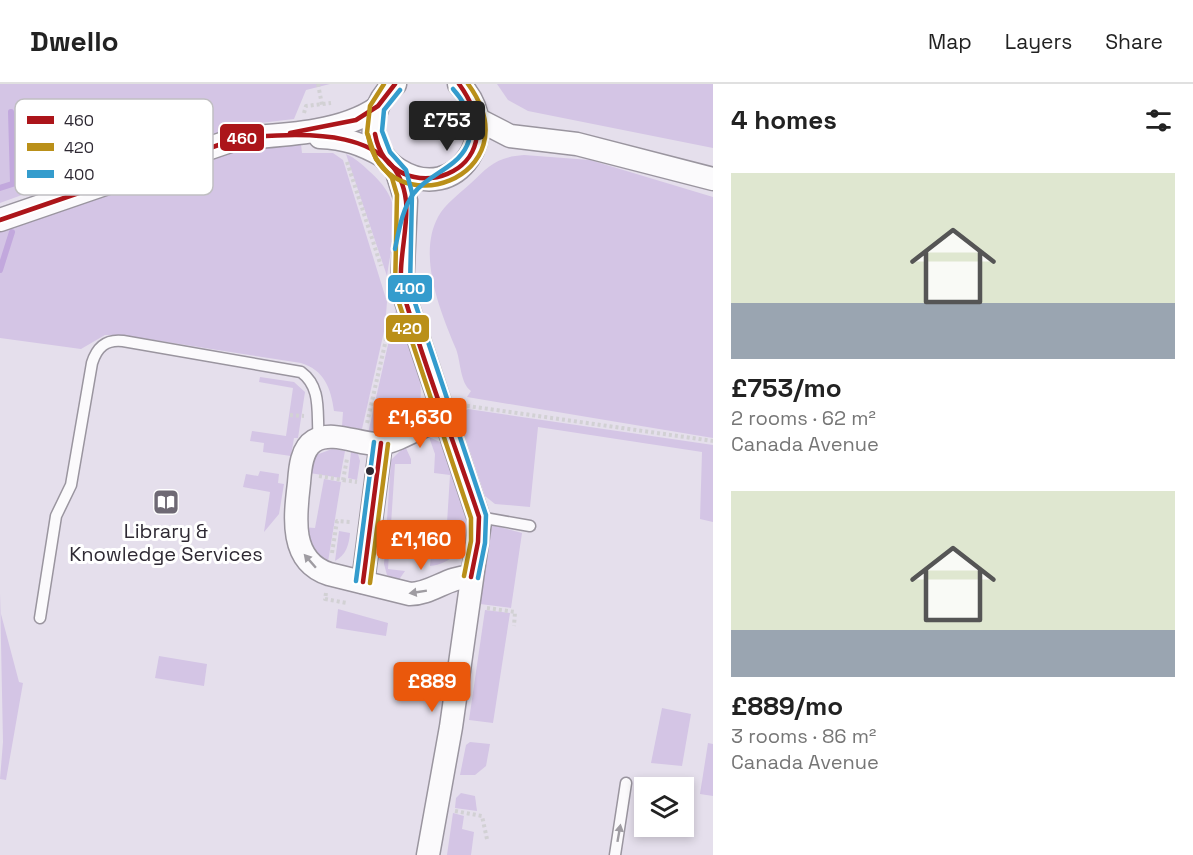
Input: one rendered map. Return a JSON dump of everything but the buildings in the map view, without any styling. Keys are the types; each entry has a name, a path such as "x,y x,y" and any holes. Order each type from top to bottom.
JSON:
{"street":[{"path":"395,84 387,91 377,108 374,132 406,201 402,289 480,517 480,534 471,577 451,727 428,855"},
{"path":"402,251 414,207 422,195 460,167 472,153 479,137 479,120 470,95 459,84"},
{"path":"213,147 239,138 281,135 348,124 377,108"},
{"path":"479,120 510,136 577,144 713,179"},
{"path":"281,135 341,138 361,143 389,163 422,180 444,177"},
{"path":"472,153 487,145 505,143 543,148 577,144"},
{"path":"0,220 73,195"},
{"path":"444,413 381,443 319,439 307,447 300,473 295,526 303,552 318,569 416,594 457,577 471,577"},
{"path":"363,582 381,443"}],"lane":[{"path":"40,618 57,510 71,485 92,363 103,345 112,340 123,341 297,370 311,381 316,393 319,439"},
{"path":"480,517 530,526"},
{"path":"615,855 626,783"}],"path":[{"path":"318,84 321,105"},
{"path":"344,154 380,263"},
{"path":"300,473 343,480 353,430 365,432 391,315"},
{"path":"444,413 469,405 713,441"},
{"path":"482,607 515,612 514,626"},
{"path":"451,811 482,816 487,838"}],"shaded area":[{"path":"0,84 330,84 306,90 294,119 244,125 213,135 213,99 15,99 15,195 22,195 0,203"},
{"path":"497,84 713,84 713,148 528,111 508,100"},
{"path":"279,144 301,144 302,153 333,153 343,160 387,302 385,327 362,429 342,426 343,412 334,411 325,381 315,370 301,363 122,335 105,335 81,349 0,338 0,230 103,195 213,195 213,157"},
{"path":"346,154 361,164 381,183 389,195 395,219 387,276"},
{"path":"524,155 590,160 713,197 713,438 467,397 471,391 463,378 456,349 438,302 434,284 430,249 432,232 444,208 488,167 506,158"},
{"path":"396,309 417,366 421,396 418,409 411,419 367,438"},
{"path":"260,377 294,382 305,392 298,438 294,438 291,456 263,452 264,443 250,441 252,431 286,436 293,388 259,382"},
{"path":"468,409 713,445 713,522 700,519 702,452 538,427 530,507 495,504 485,496 458,416"},
{"path":"429,437 442,443 469,523 467,539 458,552 445,562 430,566 431,554 445,555 450,475 434,473 435,454"},
{"path":"405,446 411,464 395,464 388,569 405,571 398,581 387,575 384,564 391,460"},
{"path":"332,449 345,451 340,478 310,473 316,455"},
{"path":"351,452 358,454 360,461 357,480 348,478"},
{"path":"260,471 279,474 278,483 284,484 279,514 264,532 270,492 243,487 246,474 258,476"},
{"path":"324,479 341,482 328,562 320,560 301,527 315,528"},
{"path":"492,525 522,533 511,608 480,604"},
{"path":"339,531 350,533 350,537 344,553 335,561"},
{"path":"0,593 1,614 19,682 23,683 6,780 0,779 3,742"},
{"path":"338,609 388,623 386,636 336,628"},
{"path":"485,610 510,613 493,723 469,720"},
{"path":"159,656 207,664 204,686 155,678"},
{"path":"662,708 691,714 682,766 651,763"},
{"path":"470,742 490,744 486,766 475,775 460,775 466,745"},
{"path":"708,743 713,744 713,796 700,794"},
{"path":"461,793 475,796 477,811 455,808 456,798"},
{"path":"453,813 464,816 462,829 474,832 471,855 447,855"}],"waterway":[{"path":"11,112 13,183"},
{"path":"0,188 15,183"},
{"path":"0,270 12,232"}],"transit line":[{"name":"420","path":"384,84 370,106 367,133 376,159 392,178 397,195 395,291 471,518 471,541 464,576"},
{"name":"460","path":"290,133 356,120 378,106 395,84"},
{"name":"460","path":"375,134 386,159 404,174 426,178 447,174 465,161 476,142 475,116 459,84"},
{"name":"420","path":"368,135 380,164 400,181 425,186 450,180 471,166 483,145 484,117 468,84"},
{"name":"400","path":"395,249 404,213 414,193 454,162 467,145 470,135 469,116 453,89"},
{"name":"400","path":"400,90 384,110 382,131 390,152 406,170 412,193 410,288 486,515 485,543 478,578"},
{"name":"460","path":"213,147 239,138 288,135 341,139 364,146 384,158 399,176 406,201 401,272 403,292 479,517 478,542 471,577"},
{"name":"460","path":"0,220 73,195"},
{"name":"400","path":"356,581 374,442"},
{"name":"460","path":"363,582 381,443"},
{"name":"420","path":"370,583 388,444"}],"place":[{"name":"Library & Knowledge Services","path":"166,502"}]}
